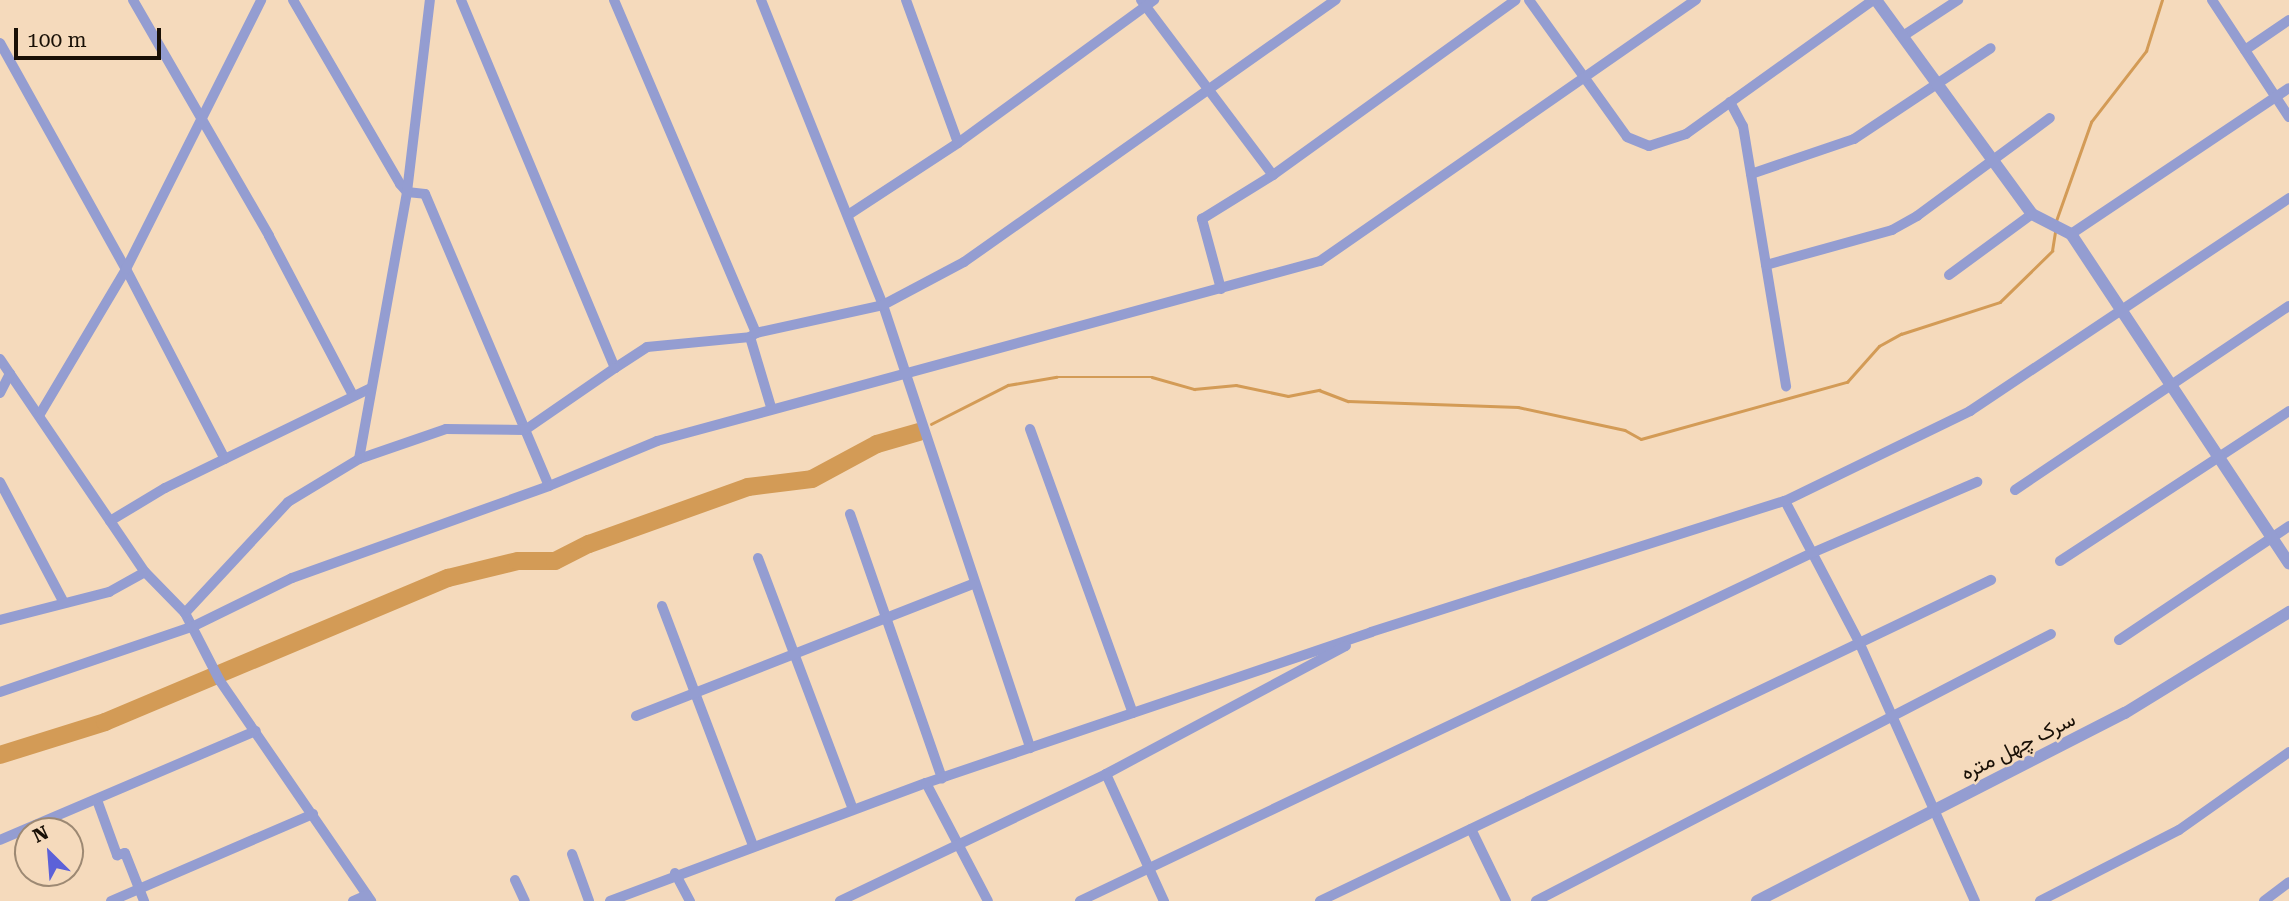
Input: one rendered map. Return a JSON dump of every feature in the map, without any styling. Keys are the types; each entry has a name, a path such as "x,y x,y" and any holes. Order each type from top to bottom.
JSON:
{"street":[{"path":"133,0 198,118 269,236 353,395"},
{"path":"40,414 126,269 198,118 261,0"},
{"path":"293,0 407,192"},
{"path":"359,459 407,192 430,0"},
{"path":"461,0 615,368"},
{"path":"614,0 753,335 771,407"},
{"path":"761,0 883,304 901,371 930,440 972,584 1030,748"},
{"path":"906,0 958,143"},
{"path":"185,613 288,502 359,459 446,429 525,430 647,347 753,335 883,304 964,262 1336,0"},
{"path":"1221,289 1202,219 1273,175 1516,0"},
{"path":"1529,0 1627,137 1649,146 1686,134 1875,0 2032,214 2060,230 2121,312 2289,563"},
{"path":"0,692 194,626 292,578 549,486 657,441 901,371 1320,261 1696,0"},
{"path":"1903,36 1958,0"},
{"path":"2212,0 2289,117"},
{"path":"848,215 958,143 1147,2 1208,91 1273,175"},
{"path":"2245,50 2289,20"},
{"path":"0,43 126,269 225,459"},
{"path":"1751,174 1854,139 1936,81 1991,48"},
{"path":"2060,230 2289,88"},
{"path":"1730,102 1742,126 1786,386"},
{"path":"1766,265 1892,230 2050,118"},
{"path":"407,192 425,194 549,486"},
{"path":"610,901 676,873 926,783 1371,632 1785,501 1970,411 2289,198"},
{"path":"1949,275 2032,214"},
{"path":"2015,490 2289,306"},
{"path":"0,359 40,414 145,572 194,626 220,681 369,898 353,901"},
{"path":"0,393 10,373"},
{"path":"110,521 225,459 371,387"},
{"path":"2060,561 2289,411"},
{"path":"1030,429 1133,713"},
{"path":"0,482 64,603"},
{"path":"1080,901 1812,553 1977,482"},
{"path":"1785,501 1859,642 1975,901"},
{"path":"850,514 942,778"},
{"path":"2119,640 2289,526"},
{"path":"758,558 853,809"},
{"path":"0,620 109,592 145,572"},
{"path":"1320,901 1991,580"},
{"path":"636,716 972,584"},
{"path":"662,606 753,845"},
{"name":"سرک چهل متره","path":"1756,901 2125,713 2289,612"},
{"path":"840,901 1106,774 1371,632"},
{"path":"1536,901 1894,719 2051,634"},
{"path":"0,840 256,731"},
{"path":"2040,901 2179,830 2289,752"},
{"path":"1106,774 1164,901"},
{"path":"926,783 988,901"},
{"path":"97,800 117,855 125,853 144,901"},
{"path":"111,901 313,814"},
{"path":"1471,830 1506,901"},
{"path":"572,854 589,901"},
{"path":"676,873 690,901"},
{"path":"515,880 524,901"},
{"path":"2264,901 2289,882"}],"waterway":[{"path":"2056,221 2091,122 2146,51 2162,0"},
{"path":"931,424 1008,385 1056,377 1152,377 1194,389 1236,385 1288,396 1319,390 1348,401 1518,407 1625,430 1641,439 1847,382 1879,346 1901,334 2000,302 2052,251 2055,231"},
{"path":"0,755 105,722 448,578 518,561 555,561 589,544 748,487 812,479 877,444 919,432"}]}
